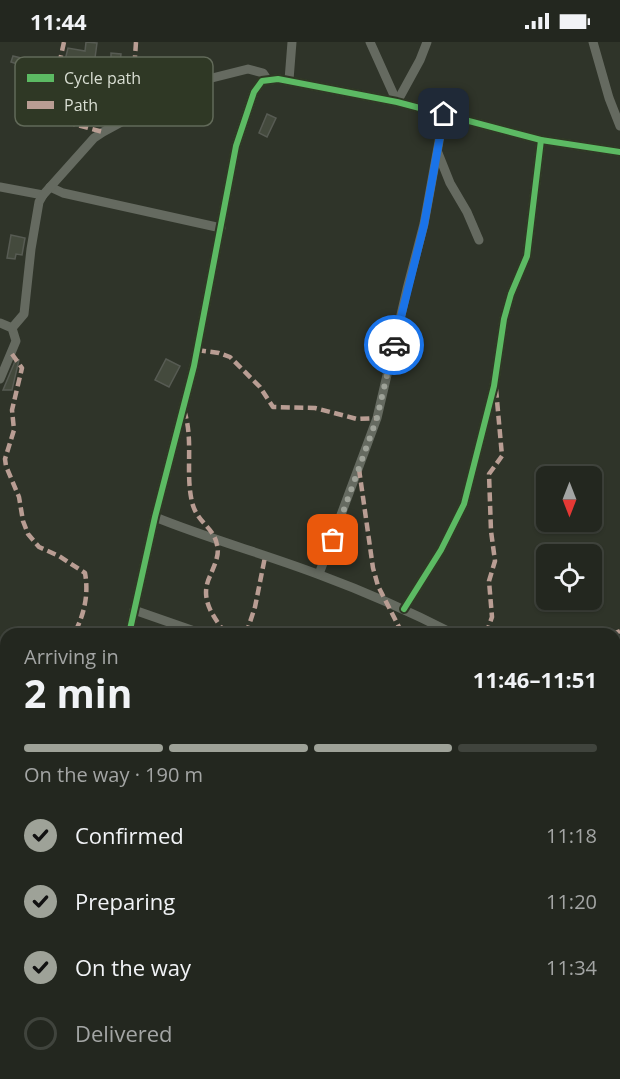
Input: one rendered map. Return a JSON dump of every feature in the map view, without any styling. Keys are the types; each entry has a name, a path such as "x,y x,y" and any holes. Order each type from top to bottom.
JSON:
{"street":[{"path":"289,80 292,42"},
{"path":"370,42 397,102"},
{"path":"397,102 427,42"},
{"path":"593,42 609,98 620,126"},
{"path":"213,78 248,69 263,73 267,79"},
{"path":"130,628 155,517 194,366 236,146 254,92 262,81 267,79 289,80 397,102 541,140 620,152"},
{"path":"319,574 377,418 406,289 424,225 444,114"},
{"path":"12,328 24,314 39,202 94,138 116,126"},
{"path":"404,609 441,550 465,504 494,386 506,310 527,256 541,140"},
{"path":"438,153 450,183 467,212 479,240"},
{"path":"0,187 43,195"},
{"path":"50,187 63,193 221,228"},
{"path":"0,323 12,328"},
{"path":"0,379 16,341 12,328"},
{"path":"155,517 195,534 319,574 404,609 442,628"},
{"path":"134,610 186,628"}],"building":[{"path":"86,42 97,43 95,57 66,57 68,48 85,51"},
{"path":"111,53 121,54 121,57 111,57"},
{"path":"267,114 276,118 267,137 259,133"},
{"path":"11,235 25,238 22,255 16,254 15,259 7,258"},
{"path":"16,359 19,360 12,390 3,390"},
{"path":"166,359 180,366 169,387 155,380"}],"marked path":[{"path":"61,57 64,42"},
{"path":"135,57 136,42"},
{"path":"81,126 103,132"},
{"path":"197,350 230,357 260,387 273,407 315,408 357,419 377,418"},
{"path":"12,354 22,368 12,410 14,430 5,459 6,466 19,497 28,534 39,547 59,556 85,573 85,605 77,628"},
{"path":"488,628 492,617 489,581 495,561 491,531 489,474 502,456 496,389"},
{"path":"184,410 187,421 192,502 194,509 213,534 218,549 207,584 207,600 212,614 222,628"},
{"path":"359,469 373,568 378,586 399,628"},
{"path":"248,628 255,607 265,557"}],"cycle path":[{"path":"130,628 155,517 194,366 236,146 254,92 262,81 278,79 397,102 541,140 620,152"},
{"path":"404,609 441,550 464,504 494,386 504,319 511,294 527,256 541,140"}],"way so far":[{"path":"333,540 377,418 394,345"}],"route":[{"path":"394,345 406,289 424,225 444,114"}]}
